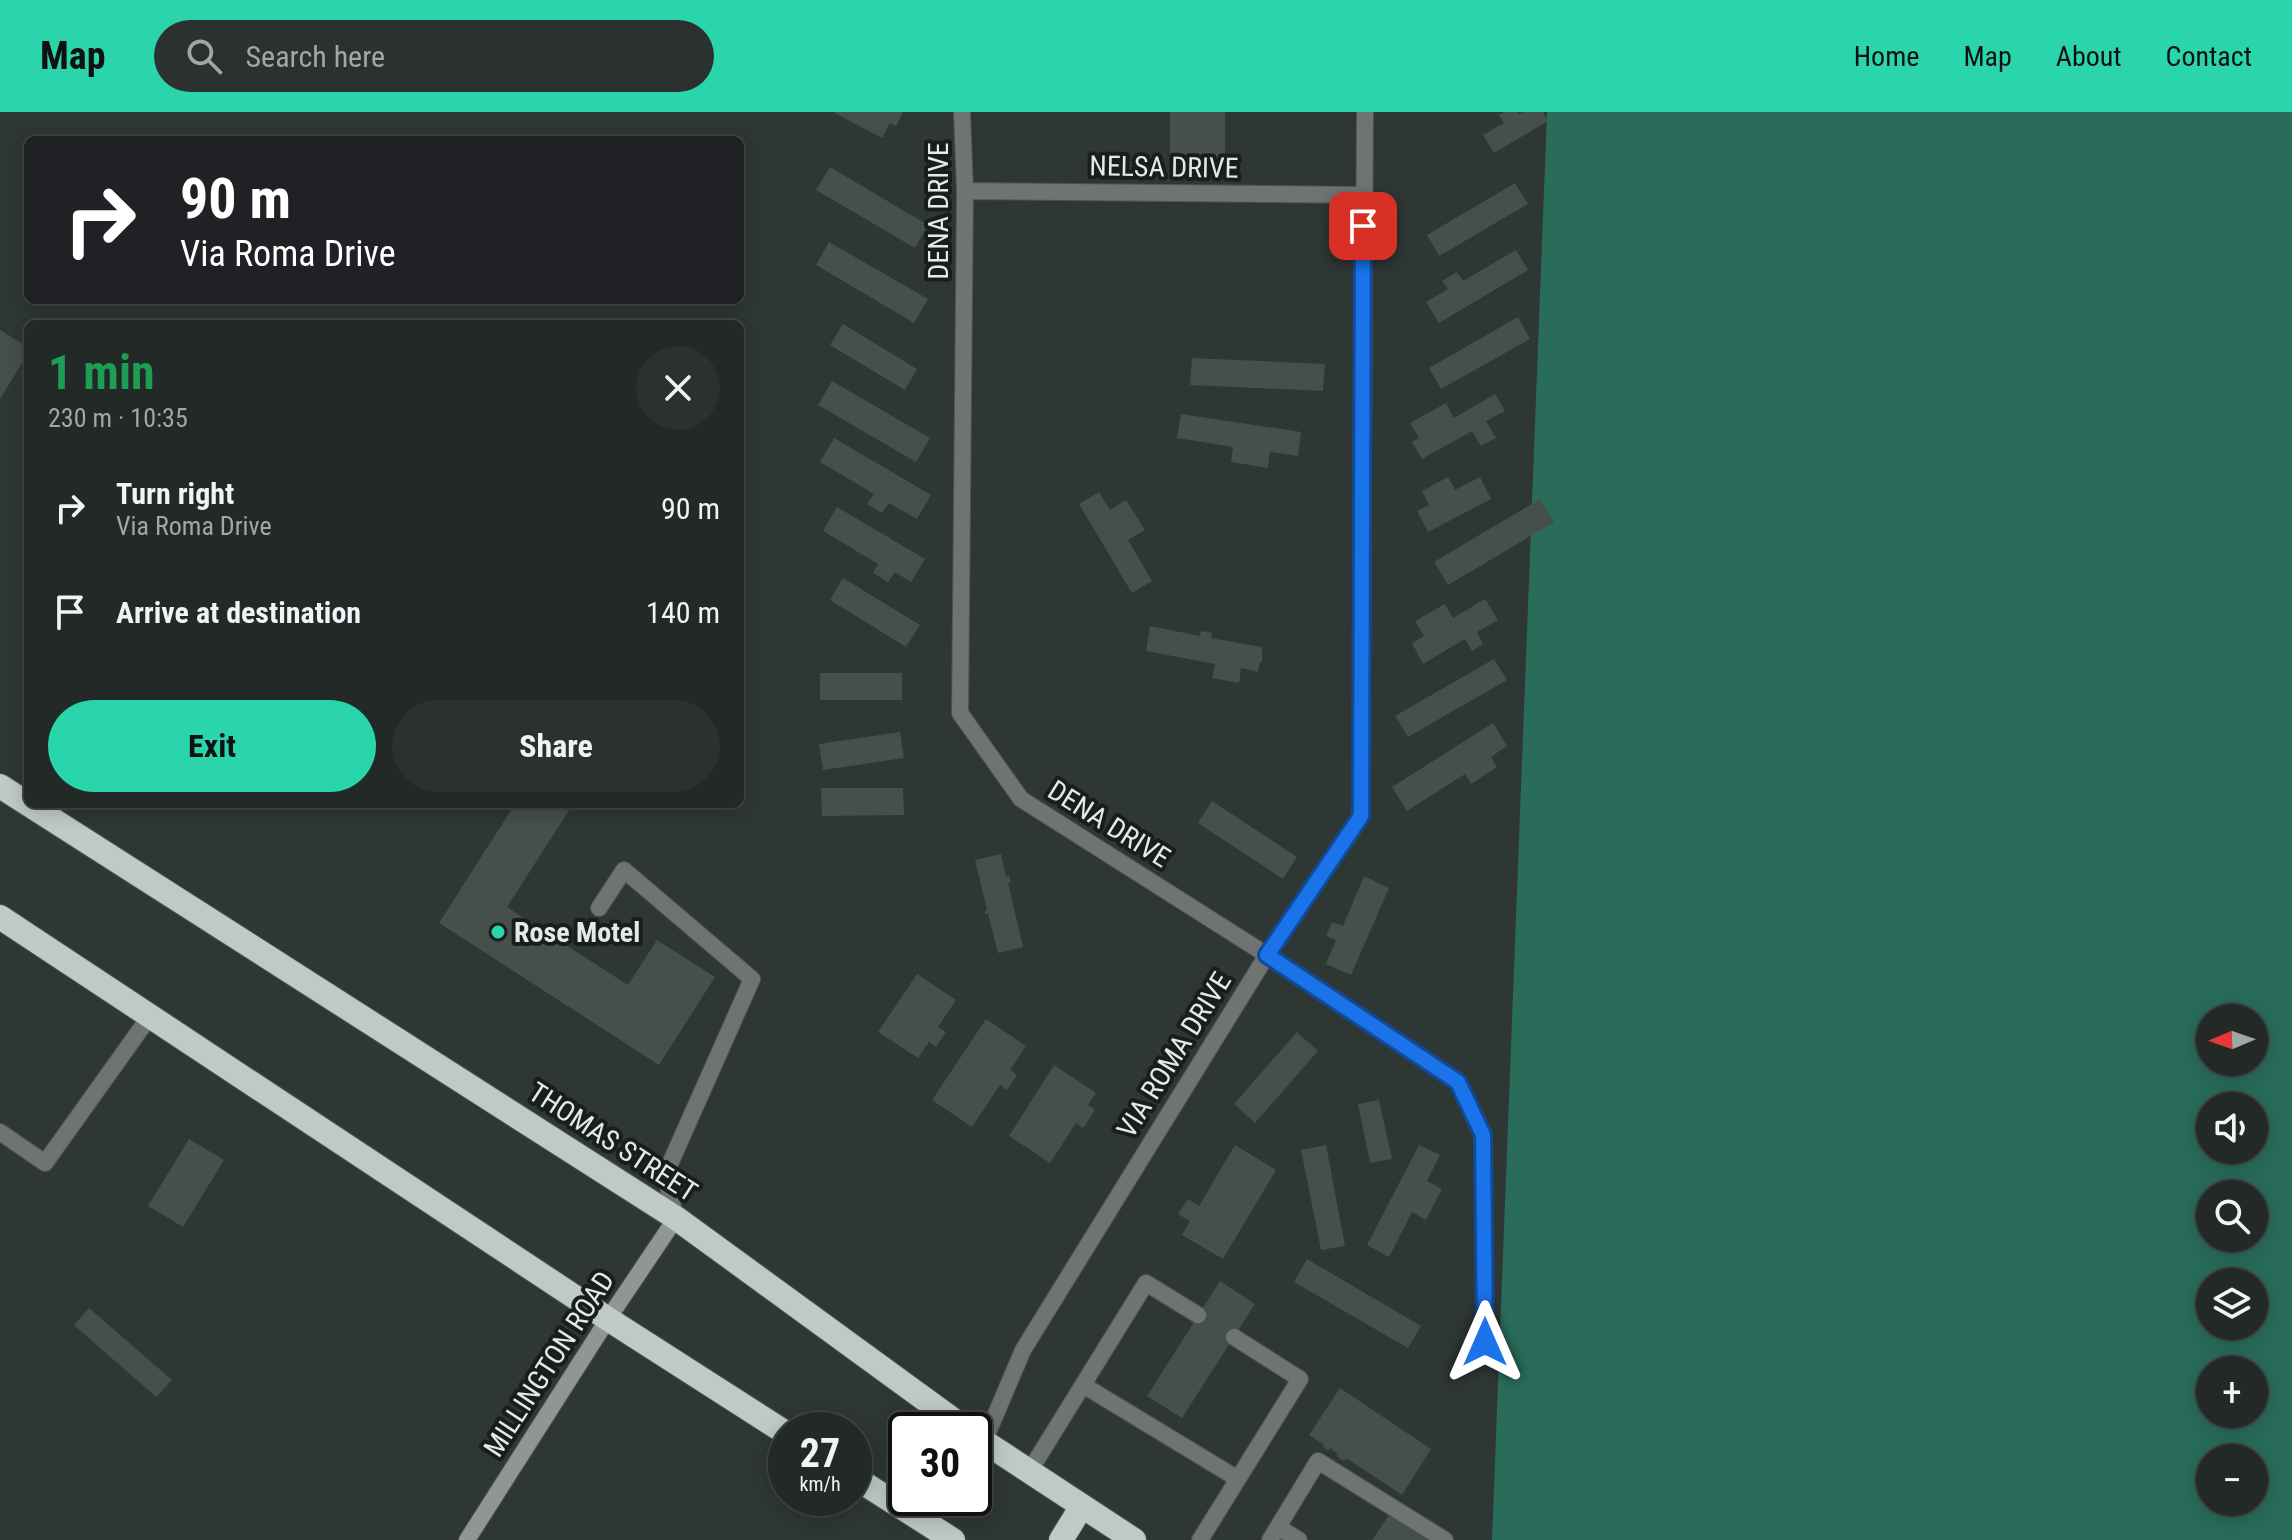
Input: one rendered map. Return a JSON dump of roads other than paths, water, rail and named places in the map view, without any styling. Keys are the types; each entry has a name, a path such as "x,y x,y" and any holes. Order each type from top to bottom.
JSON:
{"highway":[{"name":"THOMAS STREET","path":"0,786 24,801"},
{"name":"THOMAS STREET","path":"34,808 676,1218 942,1412"},
{"path":"0,917 768,1421"},
{"name":"THOMAS STREET","path":"992,1447 1134,1540"},
{"path":"872,1488 953,1540"},
{"path":"1061,1540 1082,1506"}],"street":[{"name":"DENA DRIVE","path":"962,112 965,191 960,713 1021,799 1267,955 1458,1082 1483,1135 1485,1342"},
{"name":"VIA ROMA DRIVE","path":"988,1412 1023,1350 1267,955 1361,816 1365,112"},
{"name":"NELSA DRIVE","path":"965,191 1363,195"},
{"path":"599,908 624,870 752,979 665,1175 676,1218"},
{"path":"0,1132 45,1163 150,1016"},
{"name":"MILLINGTON ROAD","path":"467,1540 676,1218"},
{"path":"1029,1472 1146,1283 1198,1315"},
{"path":"1200,1540 1300,1379 1234,1337"},
{"path":"1083,1385 1238,1479"},
{"path":"1299,1540 1274,1534 1318,1461 1445,1540"}],"place":[{"name":"Rose Motel","path":"498,932"}]}
